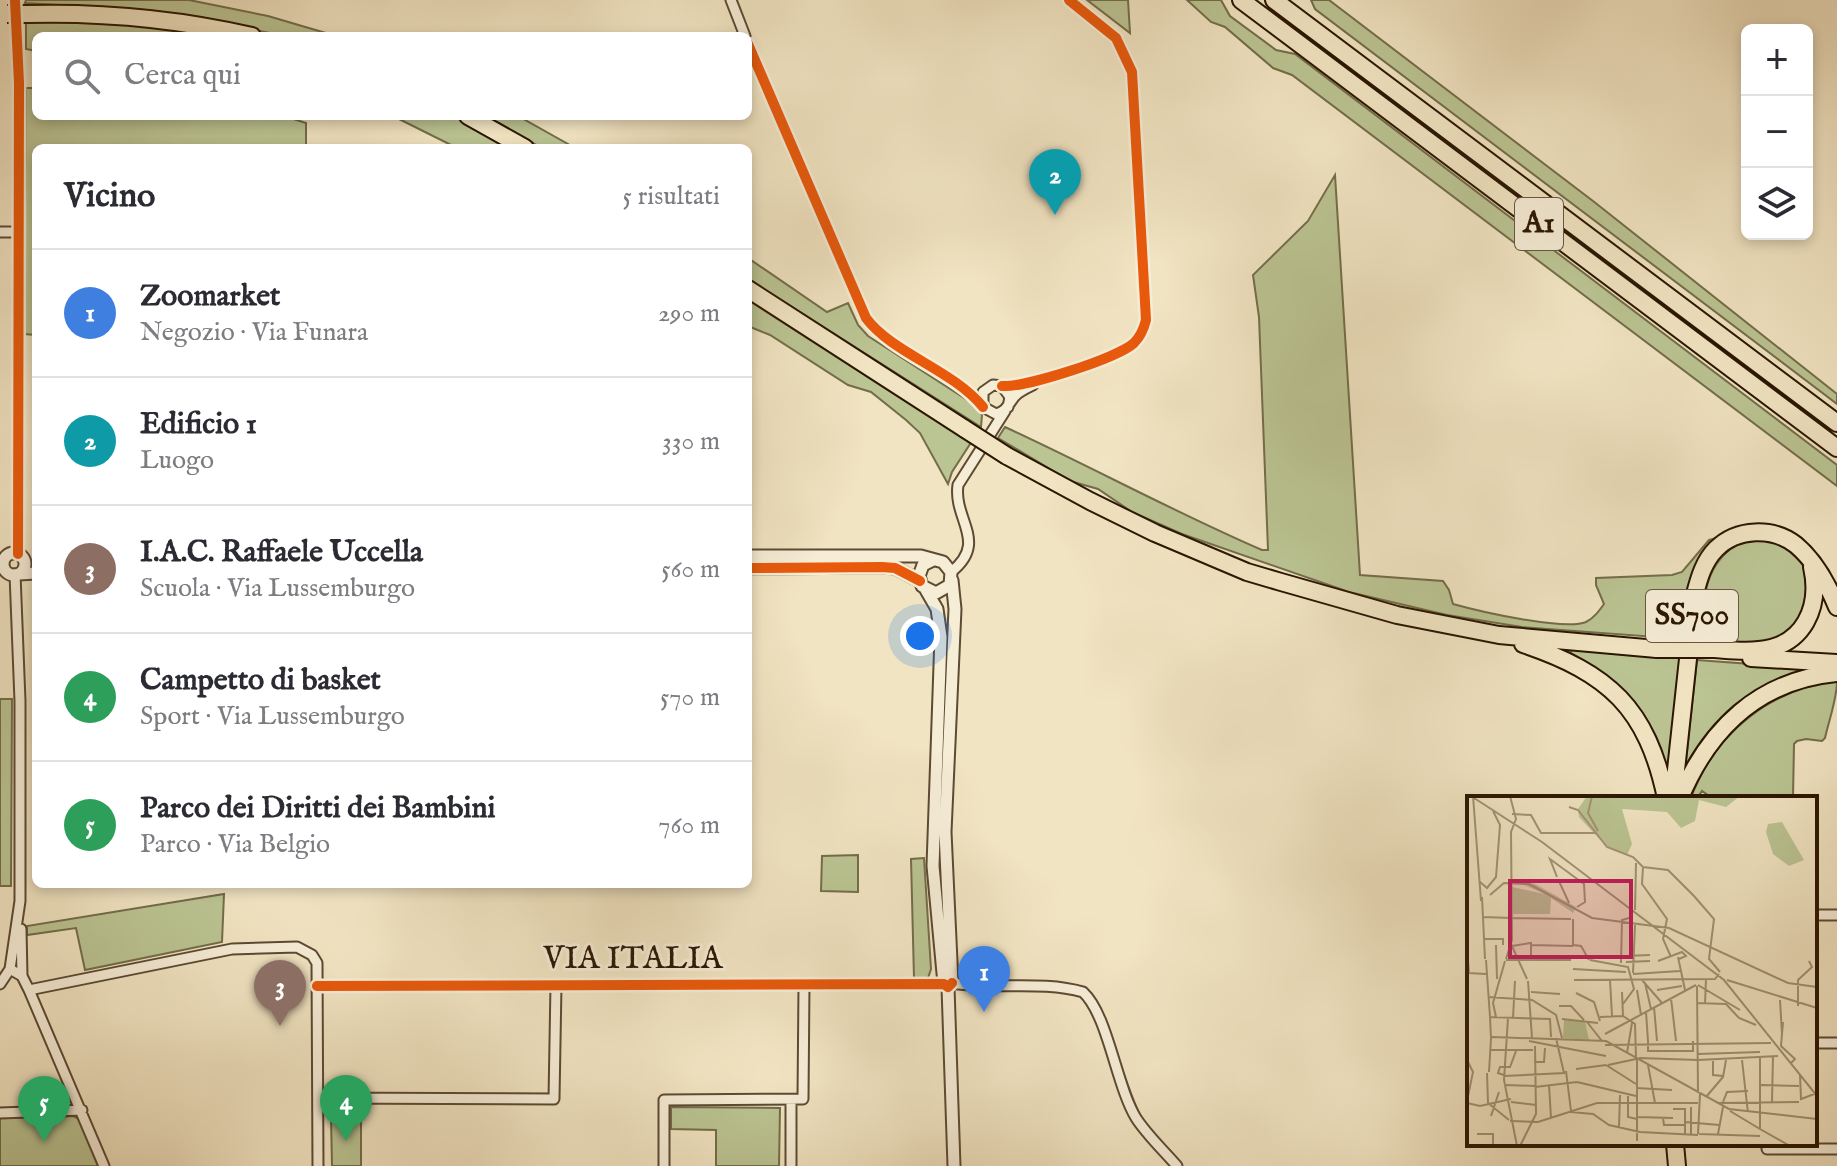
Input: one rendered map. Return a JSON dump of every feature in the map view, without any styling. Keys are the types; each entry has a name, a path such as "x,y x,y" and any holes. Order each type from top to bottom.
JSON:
{"highway":[{"name":"A1","path":"1241,0 1837,448"},
{"name":"A1","path":"1274,0 1837,423"},
{"path":"12,10 127,16 230,32"},
{"path":"475,120 518,144"},
{"name":"SS700","path":"752,292 1007,456 1155,533 1247,572 1397,615 1499,635 1837,663"},
{"name":"SS700","path":"1673,796 1695,594 1708,560 1725,542 1736,536 1762,531 1786,539 1811,561"},
{"path":"1811,561 1837,607"},
{"path":"1714,652 1761,650 1783,644 1799,632 1811,615 1815,599 1811,561"},
{"path":"1499,635 1552,653 1583,668 1621,698 1648,735 1666,796"},
{"path":"1681,796 1692,771 1713,739 1743,709 1782,687 1837,673"},
{"path":"1675,1146 1677,1166"}],"street":[{"path":"731,0 743,32"},
{"path":"959,384 977,388 1037,381 1126,348 1135,342 1146,320 1132,72 1116,38 1069,0"},
{"path":"7,568 24,569 26,559 20,413 19,83 12,10"},
{"path":"752,53 866,318 881,333 959,384 985,409 996,414 1007,409"},
{"path":"0,232 18,232"},
{"path":"752,568 895,568 923,586 941,592 965,559 970,545 958,498 958,485 1015,397 1037,381"},
{"path":"988,435 981,397 989,386"},
{"path":"1002,386 1010,397 1007,409"},
{"path":"26,559 8,555 7,568 20,701 22,976 104,1166"},
{"path":"752,556 921,556 943,562 952,576 955,609 945,847 954,1166"},
{"path":"933,560 923,565 923,586 937,609 941,637 933,866 948,985"},
{"path":"7,568 32,572"},
{"path":"0,984 20,901"},
{"path":"29,990 232,949 297,947 312,955 317,963 318,1166"},
{"path":"5,969 22,976"},
{"path":"318,1098 554,1099 556,985"},
{"path":"664,1166 664,1100 803,1099 804,985"},
{"name":"VIA ITALIA","path":"317,986 948,985 1047,987 1083,992 1094,1004 1124,1093 1137,1119 1177,1166"},
{"path":"791,1100 791,1166"},
{"path":"0,1113 82,1110"},
{"path":"1767,1149 1837,1149"}],"green space":[{"path":"26,0 189,0 268,16 322,32 265,32 155,11 25,3"},
{"path":"1087,0 1128,0 1130,33"},
{"path":"1187,0 1221,0 1230,16 1276,50 1295,54 1837,465 1837,486 1292,75 1273,68 1225,27 1211,22"},
{"path":"1311,0 1329,0 1593,201 1837,394 1837,404 1315,9"},
{"path":"26,20 136,24 189,32 32,32 32,50 26,49"},
{"path":"26,88 32,88 32,120 297,120 306,123 306,144 32,144 32,335 24,334"},
{"path":"401,120 460,120 506,144 449,144"},
{"path":"492,120 525,120 568,144 535,144"},
{"path":"1335,175 1360,575 1443,581 1453,604 1521,619 1575,624 1589,620 1604,604 1596,578 1682,572 1713,539 1694,574 1683,639 1522,627 1447,615 1349,592 1182,534 1132,512 1098,489 1070,481 998,438 1005,427 1197,520 1268,550 1259,317 1253,275 1308,221"},
{"path":"752,261 827,312 848,303 858,325 868,336 975,405 982,415 981,427 752,282"},
{"path":"752,300 972,441 948,484 920,433 906,420 871,392 848,385 770,335 752,328"},
{"path":"1750,538 1783,542 1807,566 1812,590 1797,625 1774,642 1737,644 1700,640 1705,593 1715,567 1735,546"},
{"path":"1574,648 1681,658 1668,766 1665,766 1629,700 1606,677 1570,653"},
{"path":"1697,660 1819,669 1801,673 1689,763 1686,761"},
{"path":"1837,681 1825,738 1822,741 1806,739 1794,744 1793,796 1709,796 1702,791 1698,796 1692,796 1714,754 1748,718 1789,694"},
{"path":"0,699 12,699 11,886 0,886"},
{"path":"858,855 858,892 821,891 822,856"},
{"path":"924,858 931,969 928,978 914,978 911,859"},
{"path":"224,894 222,942 85,970 76,928 27,935 27,926"},
{"path":"671,1107 780,1108 779,1166 716,1166 716,1130 671,1129"},
{"path":"73,1116 79,1119 98,1166 0,1166 0,1118"},
{"path":"331,1116 361,1116 361,1166 332,1166"}],"cycle path":[{"path":"15,0 19,83 18,554"},
{"path":"1002,386 1049,377 1110,356 1134,343 1146,320 1132,72 1116,38 1069,0"},
{"path":"752,53 866,318 891,341 956,382 983,407"},
{"path":"752,568 895,568 920,581"},
{"path":"317,986 944,984 948,987 952,983"}],"place":[{"name":"Edificio 1","path":"1055,215"},
{"name":"Zoomarket","path":"984,1012"},
{"name":"I.A.C. Raffaele Uccella","path":"280,1026"},
{"name":"Campetto di basket","path":"346,1141"},
{"name":"Parco dei Diritti dei Bambini","path":"44,1142"}]}
